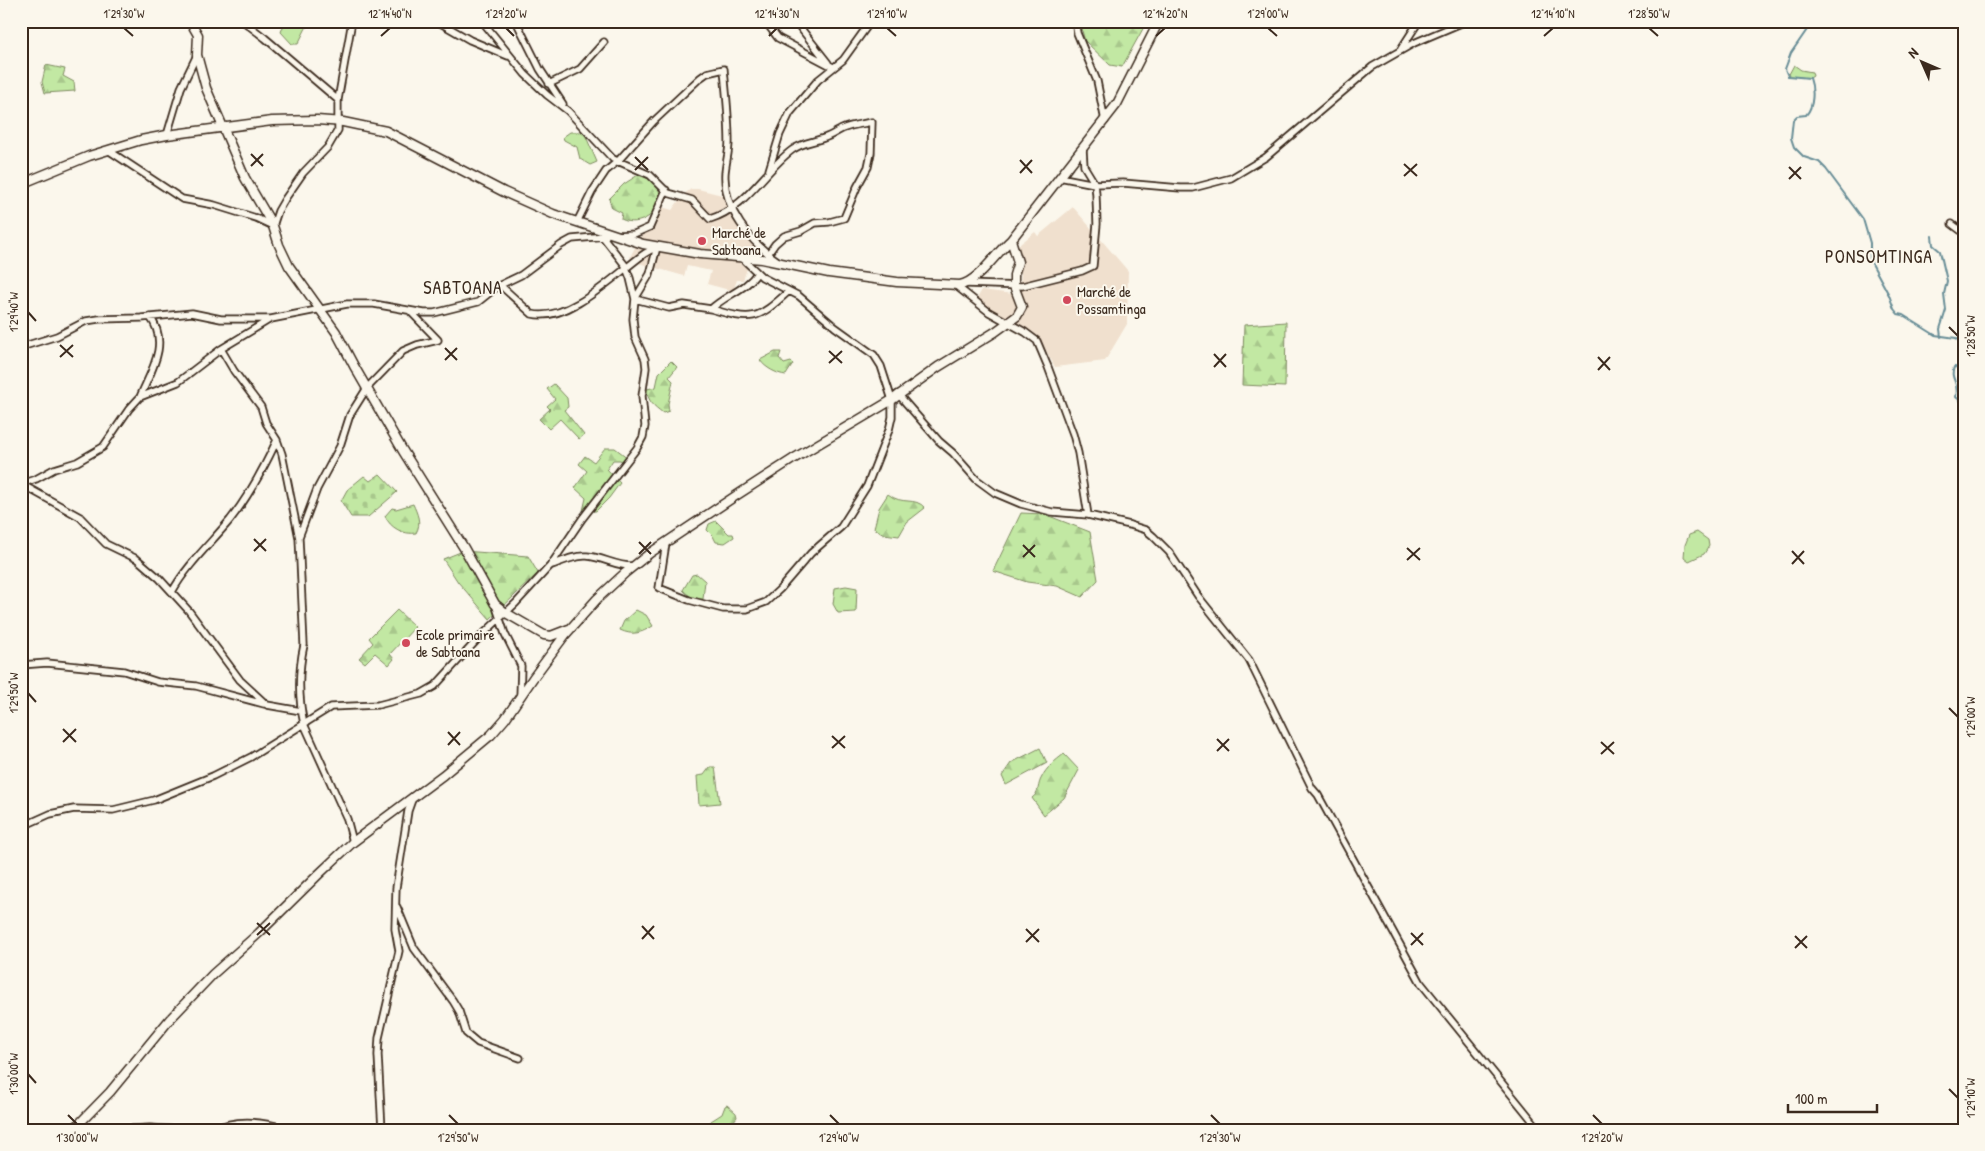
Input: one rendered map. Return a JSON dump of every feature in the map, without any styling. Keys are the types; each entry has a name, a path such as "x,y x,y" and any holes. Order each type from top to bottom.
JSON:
{"street":[{"path":"166,135 182,88 196,55 198,35 190,21"},
{"path":"243,21 338,100"},
{"path":"273,226 281,205 304,172 328,147 338,130 338,100 352,21"},
{"path":"437,21 464,37 510,57"},
{"path":"482,21 510,57 547,95 568,111"},
{"path":"516,21 522,36 549,84 568,111 604,151 618,162 650,175 674,195 692,200 710,219 732,207 751,193 769,170 804,142 823,138 843,129 872,122 871,153 868,167 844,218 815,223 801,231 784,236 768,254"},
{"path":"766,21 778,38 833,67"},
{"path":"795,21 823,58 833,67"},
{"path":"769,170 780,134 790,113 806,93 843,60 871,21"},
{"path":"1075,21 1077,33 1097,81 1105,121"},
{"path":"967,284 976,278 997,252 1011,240 1105,121 1134,72 1159,21"},
{"path":"1401,50 1419,21"},
{"path":"1059,177 1095,184 1123,183 1186,188 1238,176 1282,145 1372,67 1401,50 1466,21"},
{"path":"549,84 580,69 604,42"},
{"path":"196,55 206,88 222,127 245,178 273,226 289,266 341,340 354,366 430,497 464,548 503,616 506,638 521,666 519,698"},
{"path":"577,222 604,173 618,162 654,121 700,78 707,73 724,69 729,141 726,180 732,207 745,230 768,254 780,262"},
{"path":"21,184 65,165 108,150 166,135 272,122 338,121 375,128 397,136 504,192 553,214 613,235 657,246 700,254 739,256 780,262 830,273 897,282 1014,286 1041,282 1082,271 1093,266 1097,224 1095,184 1084,166 1083,149"},
{"path":"108,150 182,199 214,205 256,218 273,226"},
{"path":"21,347 57,336 86,321 109,318 192,313 221,319 271,319 347,304 374,304 410,311 434,313 468,305 478,302 500,285 521,275 561,245 582,237 634,234 650,227 666,190"},
{"path":"1952,224 1964,233"},
{"path":"21,827 50,814 74,808 113,810 154,800 213,776 251,757 331,707 378,706 428,691 435,686 477,640 503,616 550,566 582,519 637,448 643,437 642,396 646,368 645,359 635,337 633,319 635,299 627,269 603,237"},
{"path":"73,1130 110,1092 170,1019 213,974 353,842 490,735 505,719 572,627 597,599 634,566 793,459 892,400 898,394 1017,316 1022,309 1014,286 1014,276 1018,262 1011,240"},
{"path":"500,285 532,314 559,312 570,308 657,246"},
{"path":"635,299 650,274 657,246"},
{"path":"666,543 659,588 689,600 703,602 723,609 746,609 766,602 780,589 811,553 841,527 862,494 889,430 892,417 892,400 881,366 874,355 834,327 808,303 757,273 739,256"},
{"path":"711,308 752,279 757,273"},
{"path":"955,285 989,312 1037,341 1078,452 1088,515"},
{"path":"635,299 669,308 684,305 711,308 738,316 752,317 776,302 789,291"},
{"path":"299,538 317,489 340,446 350,415 367,388 403,352 417,345 438,340 410,311"},
{"path":"150,317 156,324 159,332 160,352 140,397 129,409 103,447 77,462 54,469 36,479 21,484 80,517 106,544 136,559 172,592 189,611 240,680 267,705"},
{"path":"140,397 178,382 221,349 271,319"},
{"path":"221,349 260,407 282,454 299,538 304,645 300,662 299,690 301,711 304,724 347,819 353,842"},
{"path":"898,394 939,441 953,453 976,479 995,493 1021,504 1052,512 1088,515 1130,524 1146,530 1169,552 1198,596 1249,660 1312,788 1318,795 1421,983 1540,1130"},
{"path":"172,592 181,575 231,518 262,472 277,440"},
{"path":"550,566 578,556 588,556 619,565 634,566"},
{"path":"503,616 551,636 572,627"},
{"path":"21,665 47,663 124,671 158,682 196,686 267,705 301,711"},
{"path":"382,1130 378,1047 380,1027 399,951 395,929 398,876 408,811 413,797"},
{"path":"396,903 414,948 453,1001 466,1033 478,1043 520,1058"},
{"path":"213,1130 241,1122 256,1121 293,1130"},
{"path":"109,1130 150,1128 181,1130"}],"shaded area":[{"path":"691,189 730,197 739,218 757,241 743,280 737,280 733,291 707,284 711,271 687,266 684,276 635,262 630,257 644,230 654,228 662,207 672,210 683,195"},
{"path":"1073,207 1128,271 1127,324 1105,361 1055,367 1041,341 976,300 982,290 1020,295 1021,268 1015,248 1035,232 1038,236"}],"green space":[{"path":"304,21 307,26 298,44 292,44 281,32 285,22"},
{"path":"1079,21 1139,21 1145,25 1122,67 1110,65 1085,41"},
{"path":"46,65 65,69 63,76 74,82 75,91 45,93 42,82"},
{"path":"1794,65 1801,70 1812,72 1813,76 1810,78 1788,76"},
{"path":"570,132 584,132 597,162 590,165 580,159 577,147 564,140 563,137"},
{"path":"638,175 651,181 658,189 660,198 657,207 651,215 642,220 632,222 621,219 622,213 612,208 609,199 624,184"},
{"path":"1286,322 1285,387 1242,385 1244,325"},
{"path":"775,352 781,352 779,358 784,364 791,362 793,364 786,375 765,366 760,360"},
{"path":"671,361 677,367 669,377 673,381 668,404 669,411 663,413 650,400 647,389 656,387 659,373"},
{"path":"554,384 567,398 568,407 564,410 584,435 579,439 560,419 549,429 539,419 550,409 547,406 555,399 547,389"},
{"path":"605,448 615,448 628,458 624,462 613,460 607,469 620,483 596,511 583,511 586,498 575,488 587,471 579,464 585,456 594,462"},
{"path":"380,474 397,492 368,517 351,517 341,501 347,490 364,476 370,481"},
{"path":"888,494 898,500 917,502 925,508 907,522 899,536 884,534 874,528 879,508"},
{"path":"413,504 419,522 416,533 398,530 387,520 385,516 392,508 396,509"},
{"path":"1021,513 1044,514 1090,532 1098,580 1082,597 1057,586 1027,582 993,571"},
{"path":"716,521 729,534 733,534 734,537 725,543 716,542 707,530 709,524"},
{"path":"1697,532 1708,540 1709,546 1704,554 1689,561 1684,557 1685,545 1689,535"},
{"path":"463,551 528,556 538,573 490,619 458,582 443,559"},
{"path":"697,574 705,581 703,599 692,597 683,590 692,575"},
{"path":"846,586 857,588 856,612 838,613 833,604 835,588"},
{"path":"397,610 415,627 390,654 394,659 389,665 375,653 365,663 359,658 373,643 369,638"},
{"path":"636,610 646,615 653,626 637,633 620,630 624,621"},
{"path":"1040,748 1047,763 1006,785 1002,776 1011,763"},
{"path":"1064,754 1079,770 1064,798 1044,815 1032,798 1046,770"},
{"path":"710,767 715,767 720,803 699,805 697,776 704,775"},
{"path":"727,1105 736,1113 737,1117 733,1122 734,1130 706,1130 711,1121 722,1114"}],"waterway":[{"path":"1813,21 1791,53 1785,69 1788,76 1810,78 1812,87 1812,103 1809,112 1806,115 1797,116 1793,120 1791,138 1794,147 1804,157 1819,162 1826,169 1863,219 1870,243 1870,260 1898,314 1903,315 1935,335 1956,338 1964,344"},
{"path":"1932,236 1933,245 1940,251 1947,281 1944,294 1946,310 1940,329 1941,337"},
{"path":"1964,368 1954,367 1953,371 1957,387 1956,397 1964,404"}],"place":[{"name":"Marché de Sabtoana","path":"702,241"},
{"name":"Marché de Possamtinga","path":"1067,300"},
{"name":"Ecole primaire de Sabtoana","path":"406,643"}],"district":[{"name":"PONSOMTINGA","path":"1879,256"},
{"name":"SABTOANA","path":"463,287"}]}
